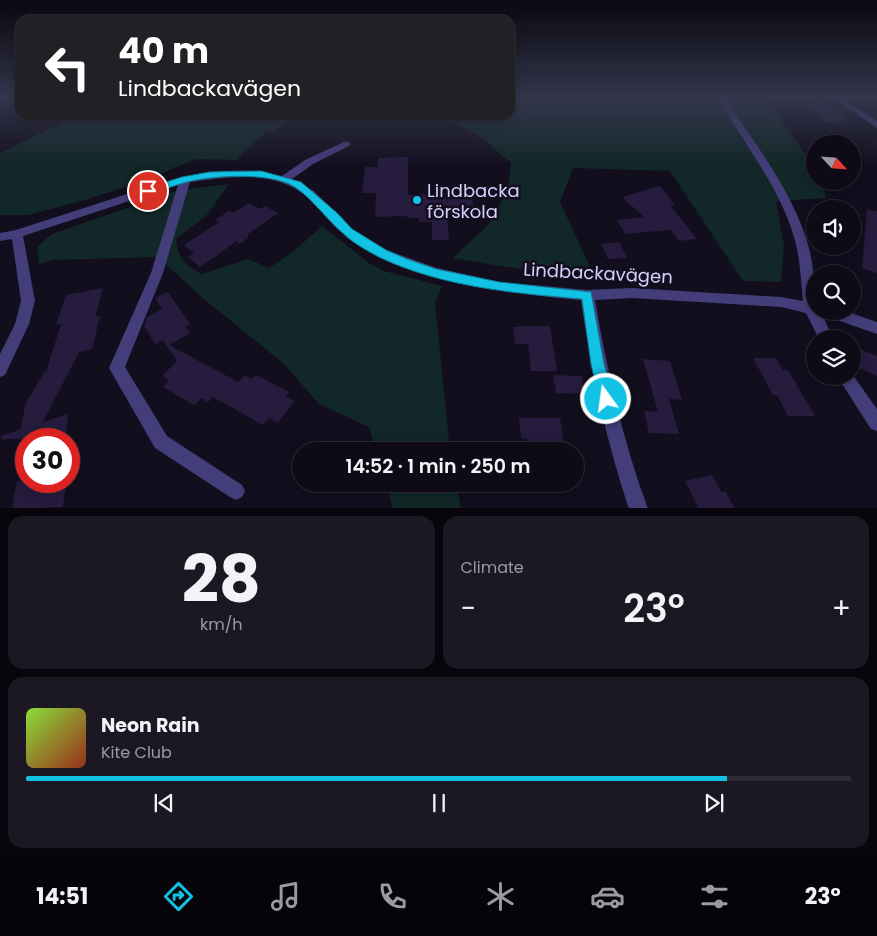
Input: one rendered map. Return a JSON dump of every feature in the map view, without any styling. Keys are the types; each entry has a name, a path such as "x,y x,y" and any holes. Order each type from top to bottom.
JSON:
{"street":[{"path":"735,121 785,199 800,237 806,267"},
{"path":"284,180 309,162 346,144"},
{"name":"Lindbackavägen","path":"0,237 17,234 185,179 236,172 261,174 298,184 360,241 403,262 436,273 499,286 587,295 632,293 781,302 806,307"},
{"path":"185,179 156,273 117,368 161,442 236,491"},
{"path":"0,370 22,324 28,301 17,234"},
{"path":"587,295 600,374 625,470 639,508"},
{"path":"854,320 877,328"},
{"path":"851,385 877,423"}],"green space":[{"path":"66,121 290,121 272,132 267,130 237,160 195,159 147,180 85,200 28,215 0,215 0,153"},
{"path":"448,121 781,121 806,155 806,190 824,190 826,198 776,201 784,246 781,282 743,281 670,171 573,168 560,202 591,269 532,271 453,258 489,224 508,189 511,163 477,134"},
{"path":"229,184 208,214 176,239 183,261 202,274 248,259 269,268 295,250 322,226 369,263 384,271 442,286 435,303 449,442 373,442 369,427 319,404 284,364 205,300 158,257 53,260 39,264 37,247 52,234 179,190"},
{"path":"388,492 458,492 461,508 393,508"}],"building":[{"path":"824,121 848,121 826,122"},
{"path":"408,157 408,195 471,192 474,209 462,210 463,214 447,215 449,240 432,240 432,222 419,222 419,218 407,218 407,216 375,217 376,193 362,193 365,167 378,167 378,158"},
{"path":"660,186 675,205 670,205 697,239 679,241 671,230 625,234 617,220 644,217 622,197"},
{"path":"249,203 260,209 265,206 278,213 248,234 248,238 240,244 237,241 200,267 188,257 194,253 184,245 219,222 215,220 229,211 233,213"},
{"path":"867,210 877,211 877,273 862,268"},
{"path":"619,242 627,258 608,259 601,244"},
{"path":"103,288 95,317 100,316 92,349 79,352 43,422 68,414 66,428 21,428 25,405 44,372 46,372 61,324 56,325 66,295"},
{"path":"168,292 190,324 185,327 190,333 169,345 238,382 245,375 252,379 256,375 289,392 286,396 294,401 278,423 269,418 263,425 213,397 208,402 201,398 194,405 163,387 169,380 162,376 177,361 163,340 155,344 144,326 147,317 162,309 155,298"},
{"path":"550,326 557,371 531,371 528,344 515,344 513,327"},
{"path":"861,349 877,356 877,376 861,369"},
{"path":"753,358 776,358 783,370 788,370 815,416 788,416 777,395 773,395"},
{"path":"643,359 670,361 682,400 669,399 679,434 649,433 644,411 658,412"},
{"path":"553,375 582,376 585,394 556,393"},
{"path":"519,418 560,418 564,442 528,442 527,439 521,438"},
{"path":"15,431 15,439 1,439 1,436"},
{"path":"712,475 721,492 725,491 734,508 698,508 685,481"},
{"path":"15,492 65,493 63,507 12,508"}],"place":[{"name":"Lindbacka förskola","path":"417,200"}],"route":[{"path":"148,191 185,179 210,174 236,172 261,174 298,184 360,241 403,262 436,273 499,286 587,295 598,364 606,399"}]}
